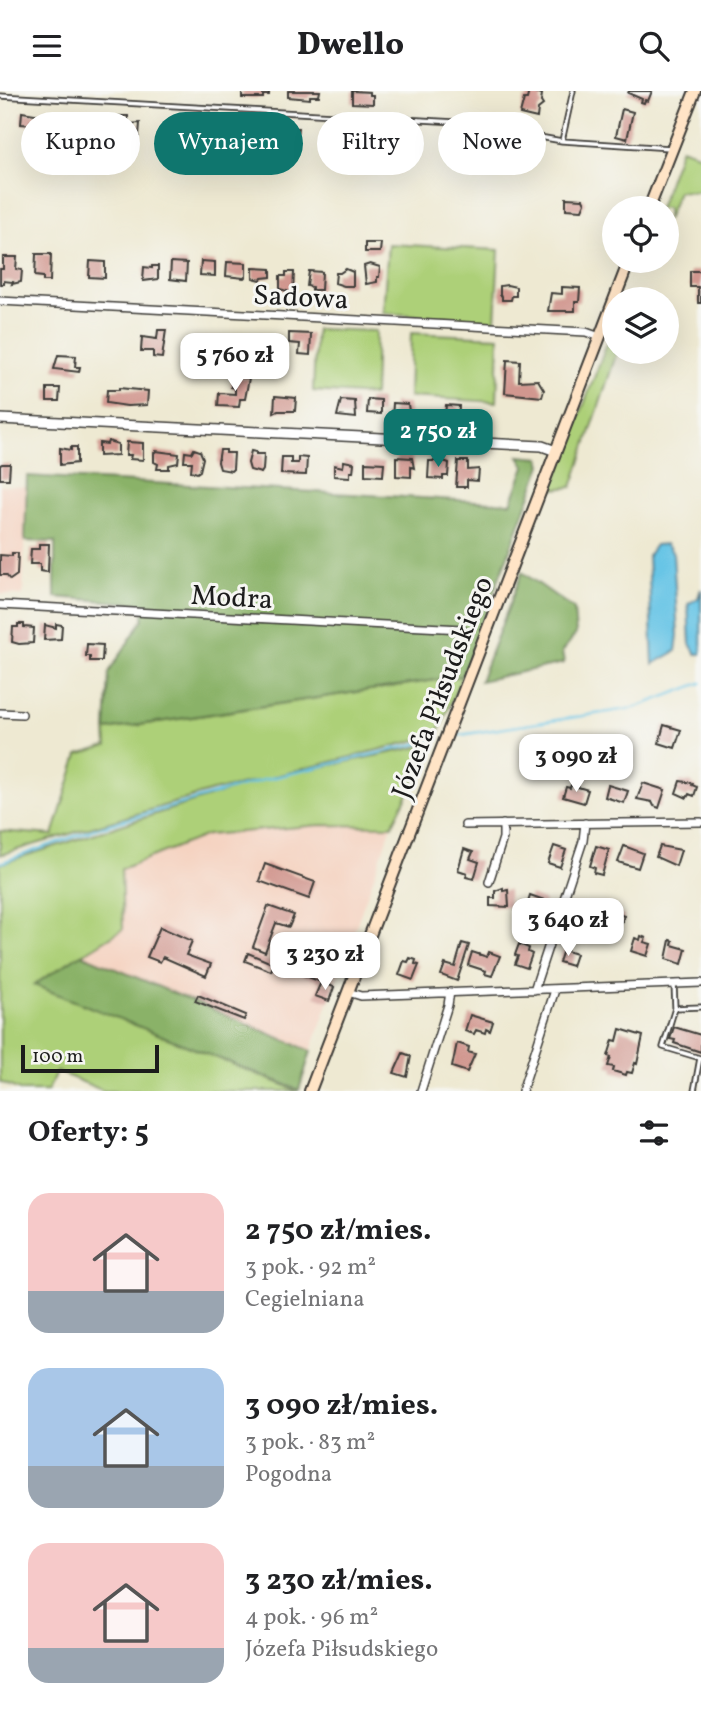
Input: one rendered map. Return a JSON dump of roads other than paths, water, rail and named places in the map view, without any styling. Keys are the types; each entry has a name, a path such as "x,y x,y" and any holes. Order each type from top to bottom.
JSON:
{"main road":[{"path":"654,196 695,91"},
{"name":"Józefa Piłsudskiego","path":"310,1091 624,273"}],"street":[{"name":"Sadowa","path":"0,301 586,332 600,337"},
{"path":"0,419 542,446 556,451"},
{"name":"Modra","path":"0,605 462,629"},
{"path":"0,713 22,715"},
{"path":"464,825 701,822"},
{"path":"534,990 583,841 585,823"},
{"path":"489,882 503,838 503,824"},
{"path":"348,992 361,996 701,983"},
{"path":"522,1091 555,990"},
{"path":"421,1091 450,992"}],"lane":[{"path":"562,141 573,91"},
{"path":"0,96 456,122 562,141 673,148"},
{"path":"674,984 675,1008 663,1047 700,1058 694,1091"},
{"path":"675,1008 701,1007"}],"water":[{"path":"666,544 673,553 678,635 676,651 653,664 648,555 655,545"},
{"path":"701,589 701,654 696,654 690,644 688,604 698,598"}],"waterway":[{"path":"454,736 634,708 701,683"},
{"path":"0,863 101,827 263,780 438,739"}]}
